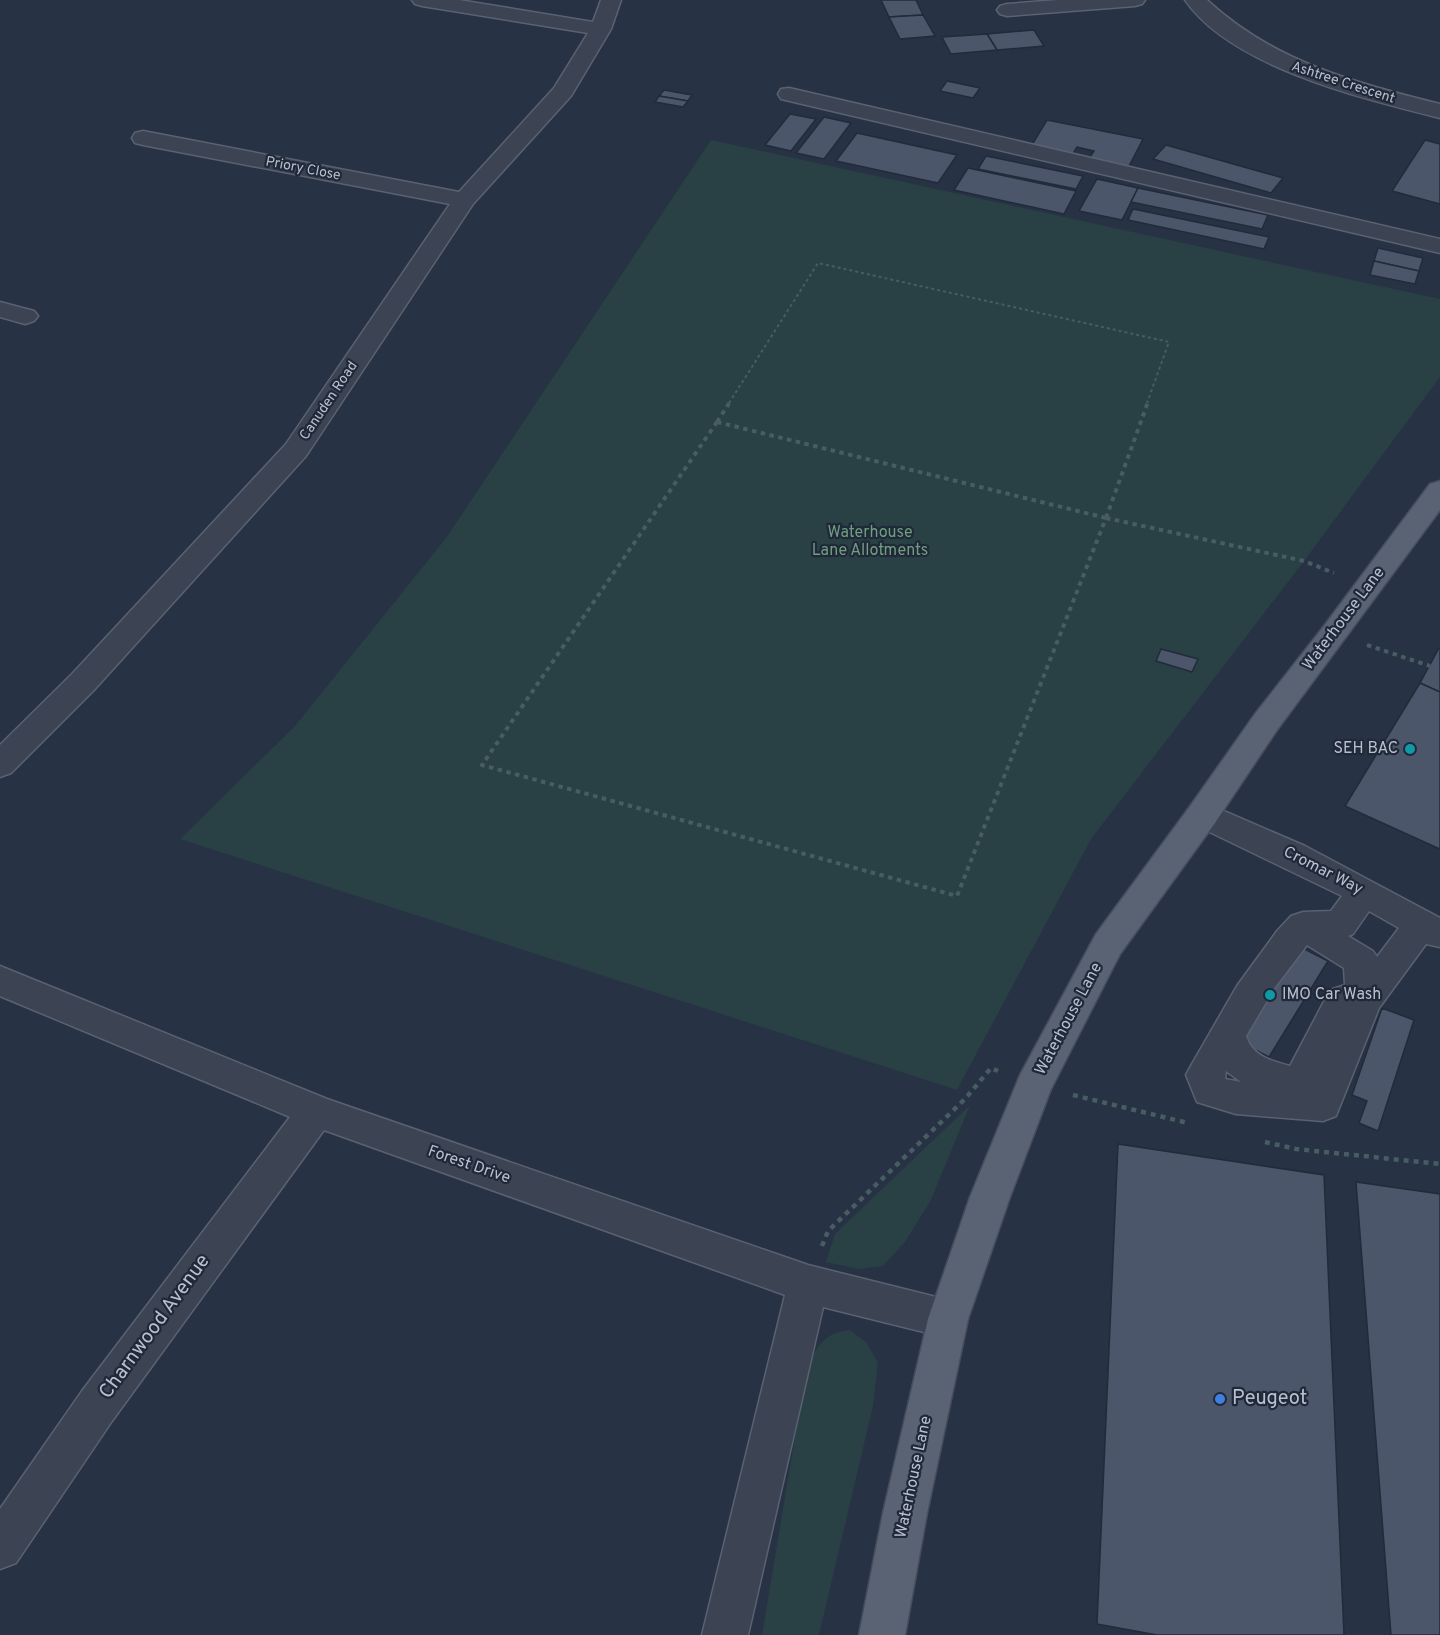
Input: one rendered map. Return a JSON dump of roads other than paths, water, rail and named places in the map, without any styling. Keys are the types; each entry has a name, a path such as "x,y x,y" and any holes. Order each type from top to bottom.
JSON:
{"main road":[{"name":"Waterhouse Lane","path":"882,1635 905,1513 948,1319 990,1197 1033,1086 1108,944 1203,814 1266,722 1440,490"}],"street":[{"path":"422,0 601,29"},
{"name":"Canuden Road","path":"0,765 83,682 296,450 464,201 563,91 601,29 611,0"},
{"path":"1007,10 1135,0"},
{"name":"Ashtree Crescent","path":"1195,0 1232,34 1269,56 1307,74 1440,111"},
{"path":"789,94 1440,246"},
{"name":"Priory Close","path":"143,138 464,201"},
{"path":"0,309 25,316"},
{"name":"Cromar Way","path":"1203,814 1267,842 1431,929"},
{"path":"1364,892 1341,924 1303,926 1288,941 1227,1035 1205,1075 1210,1091 1236,1098 1323,1105 1364,1000 1431,929"},
{"path":"1303,926 1361,961 1364,1000"},
{"name":"Forest Drive","path":"0,980 316,1111 808,1284 948,1319"},
{"name":"Charnwood Avenue","path":"0,1547 103,1397 316,1111"},
{"path":"725,1635 808,1284"}],"place":[{"name":"SEH BAC","path":"1410,749"},
{"name":"IMO Car Wash","path":"1270,995"},
{"name":"Peugeot","path":"1220,1399"}],"park label":[{"name":"Waterhouse Lane Allotments","path":"870,542"}]}
